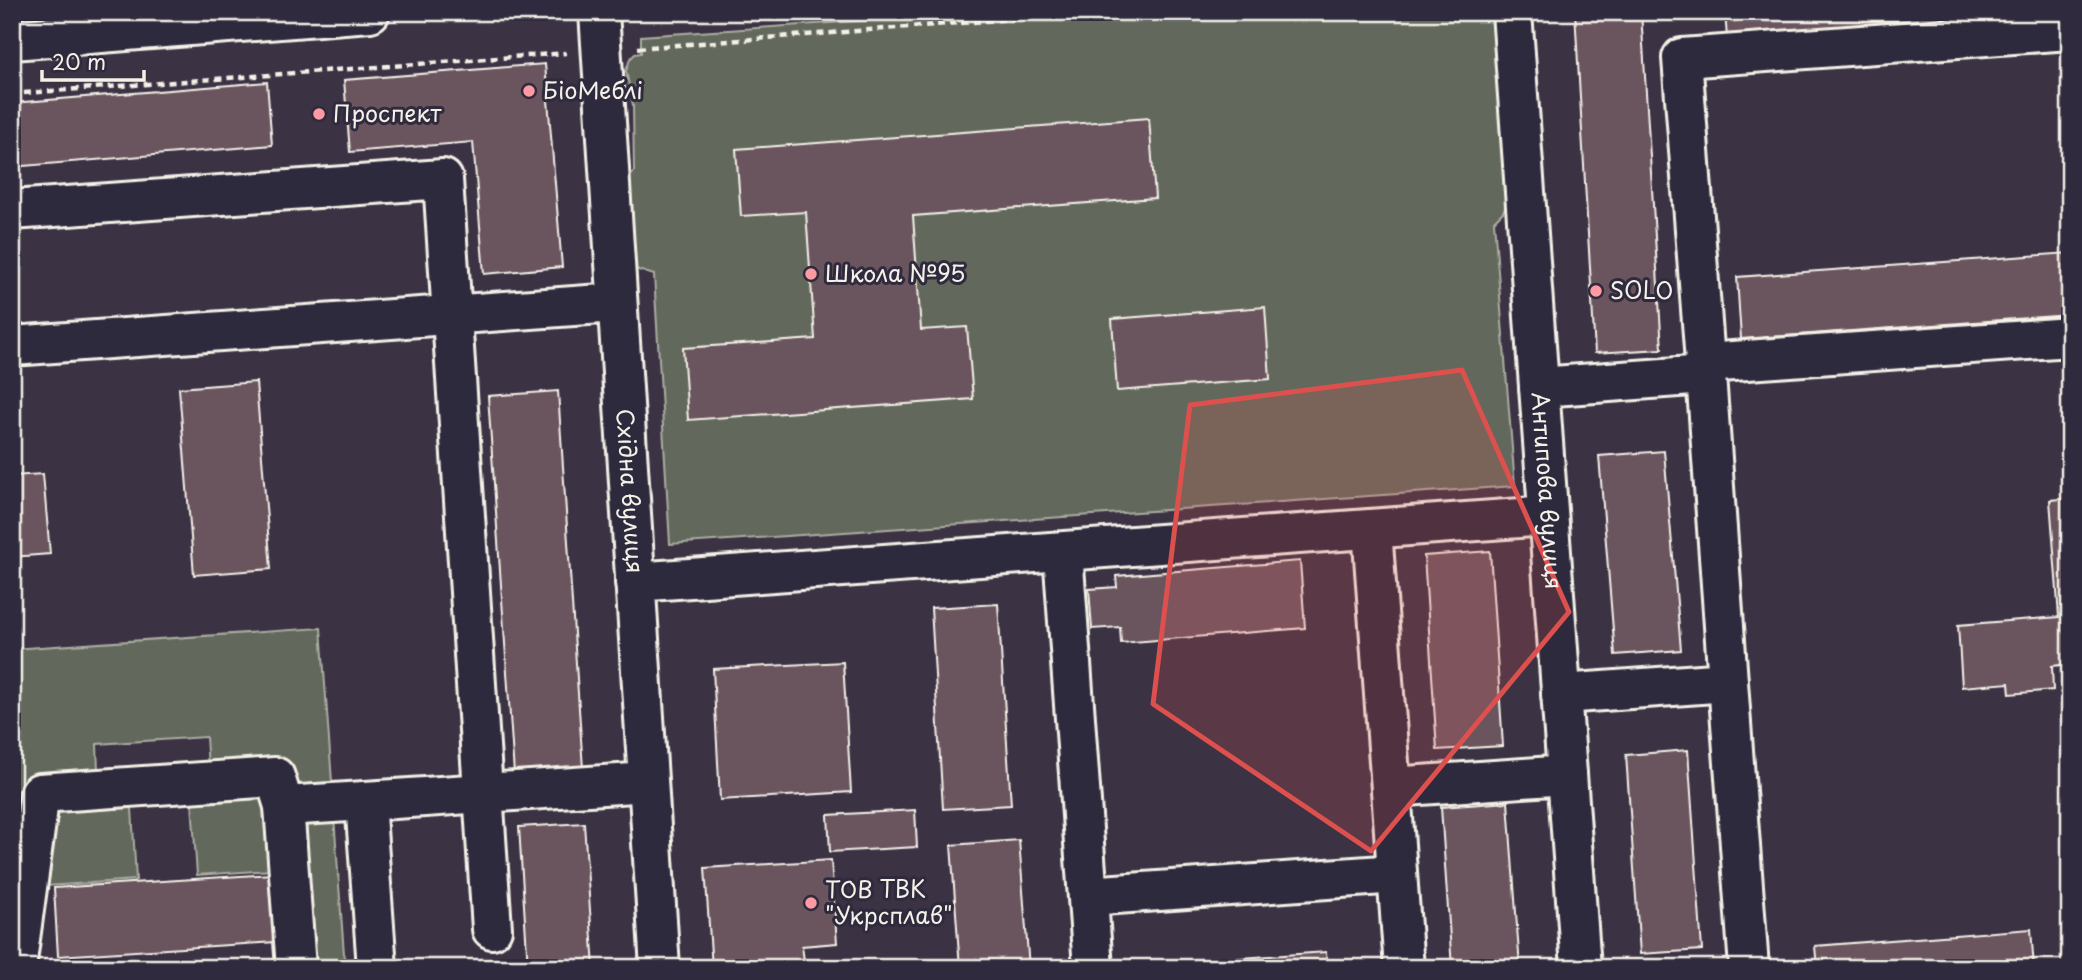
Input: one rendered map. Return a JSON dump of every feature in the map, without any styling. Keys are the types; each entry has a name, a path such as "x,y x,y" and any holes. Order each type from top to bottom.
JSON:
{"street":[{"path":"12,40 370,12"},
{"name":"Східна вулиця","path":"599,12 660,968"},
{"name":"Антипова вулиця","path":"1512,12 1581,968"},
{"path":"1749,968 1682,58 2070,30"},
{"path":"12,210 443,179 492,929"},
{"path":"12,346 617,303"},
{"path":"1539,387 1706,369 2070,337"},
{"path":"634,570 1548,507"},
{"path":"634,570 1063,552 1372,529 1548,507"},
{"path":"1372,529 1404,968"},
{"path":"1063,552 1093,968"},
{"path":"1561,694 1728,682"},
{"path":"1391,787 1567,775"},
{"path":"16,968 40,793 275,777 284,806 296,968"},
{"path":"284,806 648,782"},
{"path":"365,801 377,968"},
{"path":"1088,896 1397,874"}],"path":[{"path":"12,94 1102,12"}],"highlighted area":[{"path":"1462,370 1569,612 1371,851 1153,704 1190,405"}],"green space":[{"path":"986,12 1499,12 1508,200 1503,212 1494,221 1515,486 670,544 654,275 638,270 626,257 623,187 634,172 633,105 626,71 630,59 641,53 641,36"},
{"path":"321,628 332,782 295,785 208,768 206,737 97,744 98,771 31,776 12,893 12,649"},
{"path":"267,798 272,870 197,875 192,803"},
{"path":"132,808 136,880 46,886 57,812"},
{"path":"334,816 345,968 312,968 301,818"}],"building":[{"path":"1575,12 1641,12 1662,349 1595,353"},
{"path":"1725,12 2070,12 1727,38"},
{"path":"545,64 562,267 484,274 473,142 350,152 344,80"},
{"path":"267,82 272,145 12,167 12,103"},
{"path":"1149,118 1155,198 913,216 921,330 967,327 973,399 688,420 683,348 815,339 806,212 741,216 736,149"},
{"path":"2070,253 2070,315 1741,339 1737,277"},
{"path":"1265,307 1270,379 1117,391 1112,319"},
{"path":"256,382 271,569 194,575 179,388"},
{"path":"558,391 583,769 514,774 488,396"},
{"path":"1664,451 1681,650 1615,655 1599,456"},
{"path":"43,474 50,554 12,557 12,476"},
{"path":"2070,498 2070,664 2052,666 2053,690 2010,694 2009,683 1962,687 1958,625 2059,617 2050,500"},
{"path":"1490,551 1503,746 1437,750 1424,556"},
{"path":"1300,561 1305,628 1121,643 1120,627 1092,629 1089,589 1117,587 1116,576"},
{"path":"998,604 1011,805 943,809 931,608"},
{"path":"843,662 851,792 720,800 713,669"},
{"path":"1688,750 1702,950 1640,954 1626,755"},
{"path":"1508,802 1520,968 1452,968 1441,807"},
{"path":"915,810 917,847 830,852 828,815"},
{"path":"584,823 594,968 528,968 519,827"},
{"path":"1019,840 1029,968 960,968 951,845"},
{"path":"831,860 837,943 802,946 805,968 712,968 705,868"},
{"path":"272,874 276,942 58,956 54,888"},
{"path":"2031,929 2034,968 1817,968 1815,946"},
{"path":"1326,952 1327,968 1156,968 1156,964"}],"place":[{"name":"БіоМеблі","path":"529,91"},
{"name":"Проспект","path":"319,114"},
{"name":"Школа №95","path":"811,274"},
{"name":"SOLO","path":"1596,291"},
{"name":"ТОВ ТВК \"Укрсплав\"","path":"811,903"}]}
